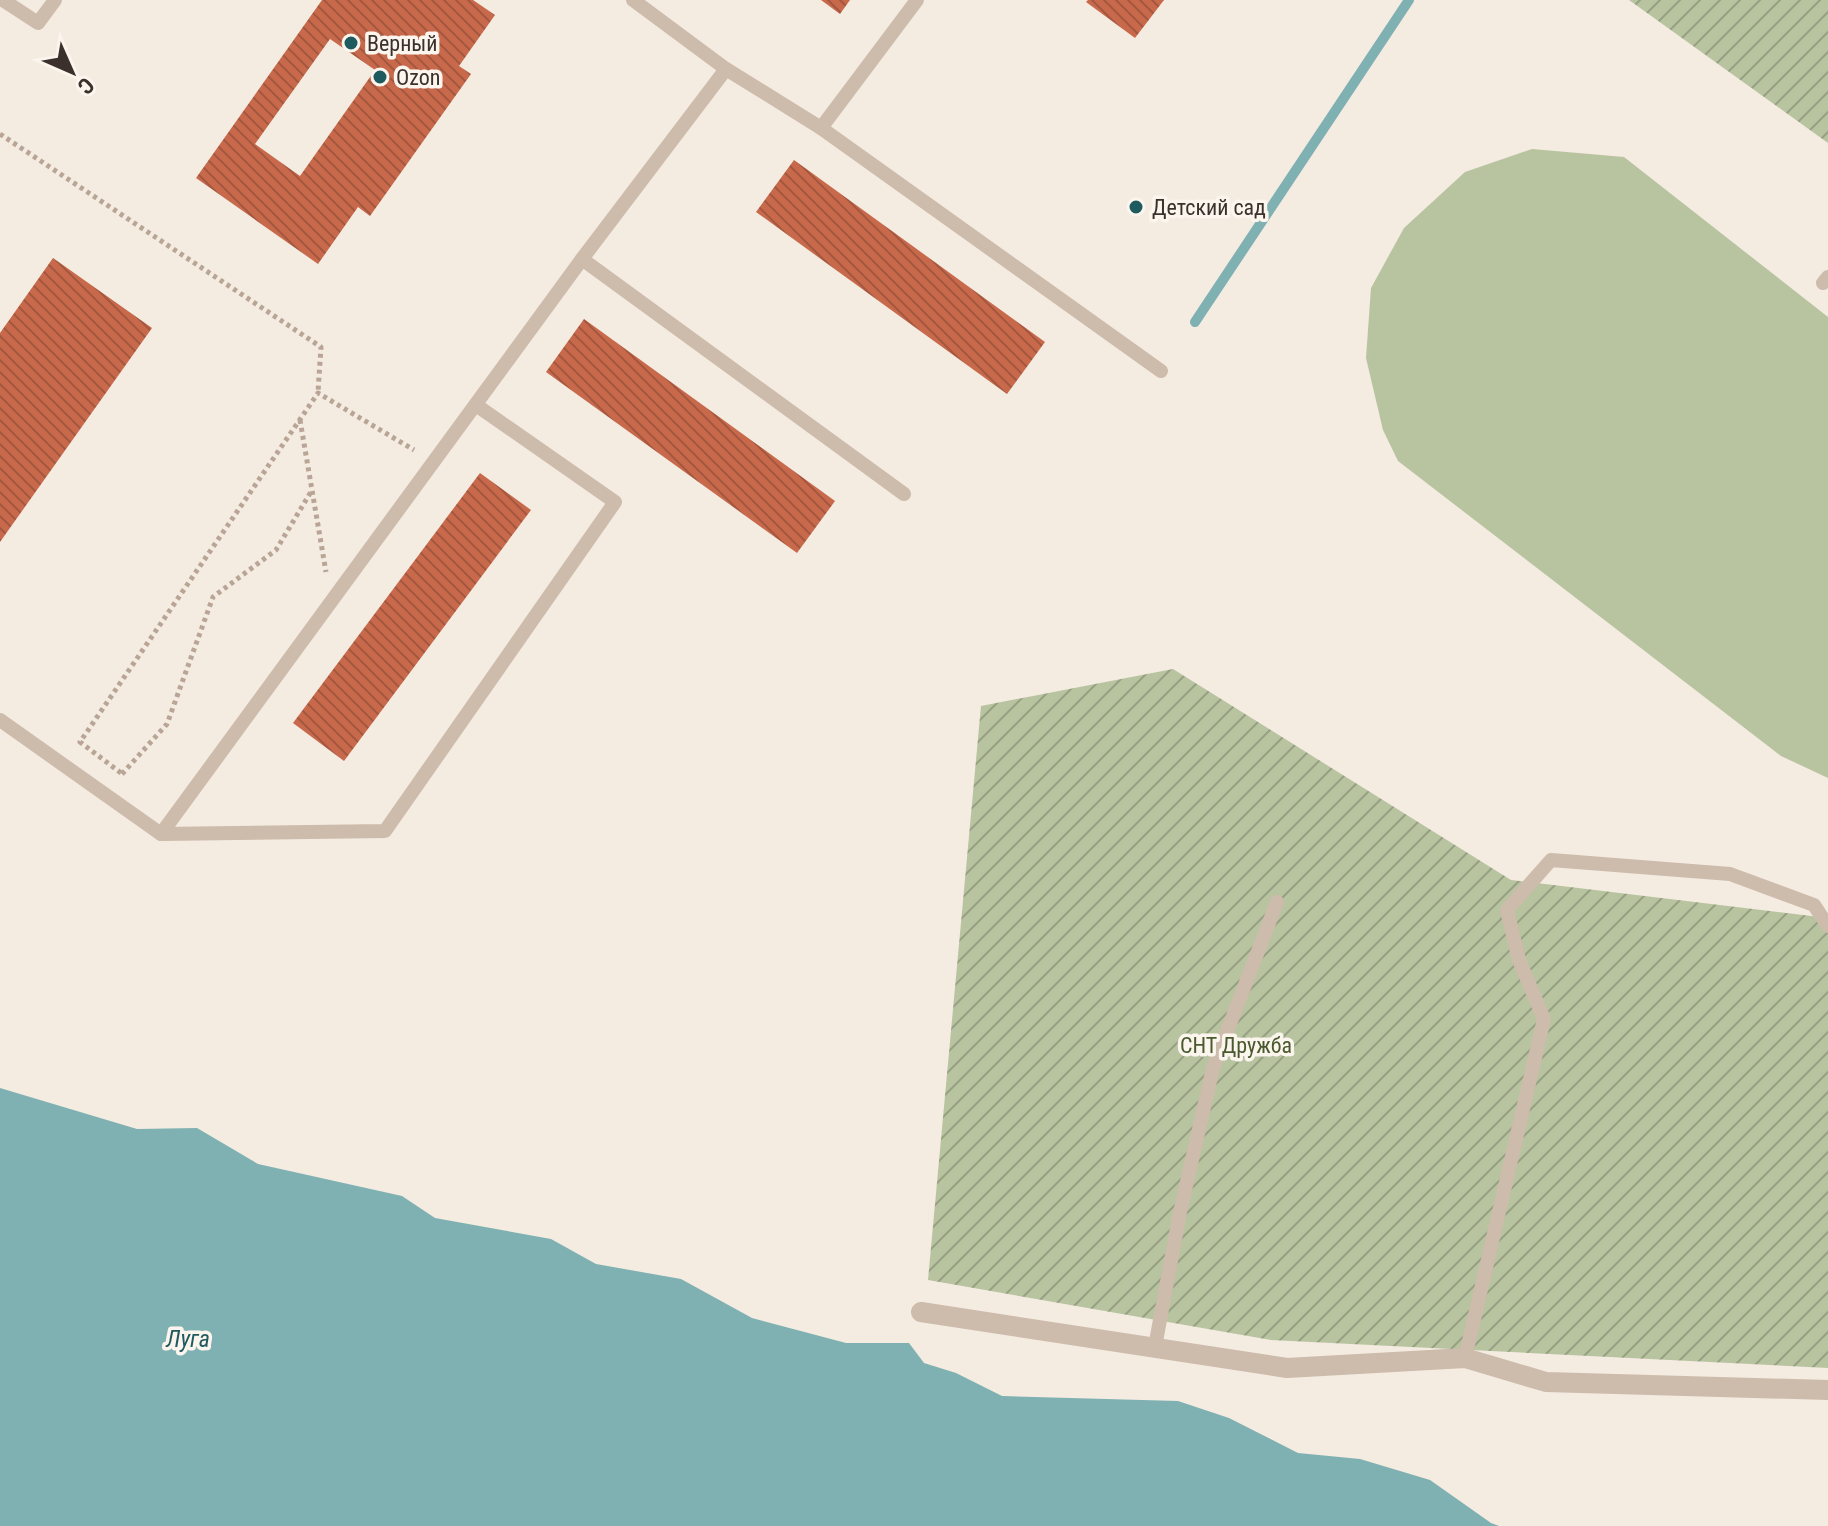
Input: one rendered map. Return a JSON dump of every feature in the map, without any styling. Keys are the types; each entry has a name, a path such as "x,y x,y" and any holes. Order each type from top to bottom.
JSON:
{"street":[{"path":"921,1312 1287,1368 1465,1358 1546,1382 1828,1390"}],"lane":[{"path":"3,0 38,23 55,0"},
{"path":"633,0 726,69 821,128 1161,371"},
{"path":"821,128 917,0"},
{"path":"161,834 582,259 726,69"},
{"path":"582,259 904,494"},
{"path":"0,720 161,834 385,831 615,502 476,405"},
{"path":"1465,1358 1544,1019 1519,960 1507,910 1551,860 1730,874 1814,905 1828,926"},
{"path":"1155,1347 1180,1212 1213,1068 1277,902"}],"path":[{"path":"0,134 321,347 318,393 80,742 133,783"},
{"path":"318,393 434,462"},
{"path":"300,419 331,602"},
{"path":"122,774 167,724 213,597 276,550 312,490"}],"green space":[{"path":"1629,0 1828,0 1828,143"},
{"path":"1532,149 1624,157 1828,317 1828,778 1781,756 1398,461 1383,430 1366,358 1371,288 1404,228 1465,172"},
{"name":"СНТ Дружба","path":"1173,669 1511,880 1828,918 1828,1368 1271,1340 928,1280 981,706"}],"water":[{"name":"Луга","path":"0,1088 137,1129 197,1128 258,1164 402,1196 435,1218 551,1239 596,1264 681,1279 752,1318 846,1343 909,1343 924,1363 956,1373 1002,1396 1178,1401 1229,1418 1298,1453 1360,1459 1430,1480 1499,1526 0,1526"}],"building":[{"path":"322,0 473,0 495,15 459,66 471,74 370,216 358,207 318,264 196,178","holes":["330,39 375,70 300,176 255,144"]},
{"path":"821,0 850,0 840,14"},
{"path":"1164,0 1135,38 1086,2"},
{"path":"794,160 1045,342 1007,394 756,212"},
{"path":"53,258 152,328 0,542 0,333"},
{"path":"584,319 835,501 797,553 546,372"},
{"path":"480,473 531,510 344,761 293,723"}],"waterway":[{"path":"1195,322 1409,0"}],"place":[{"name":"Верный","path":"351,43"},
{"name":"Ozon","path":"380,77"},
{"name":"Детский сад","path":"1136,207"}]}
